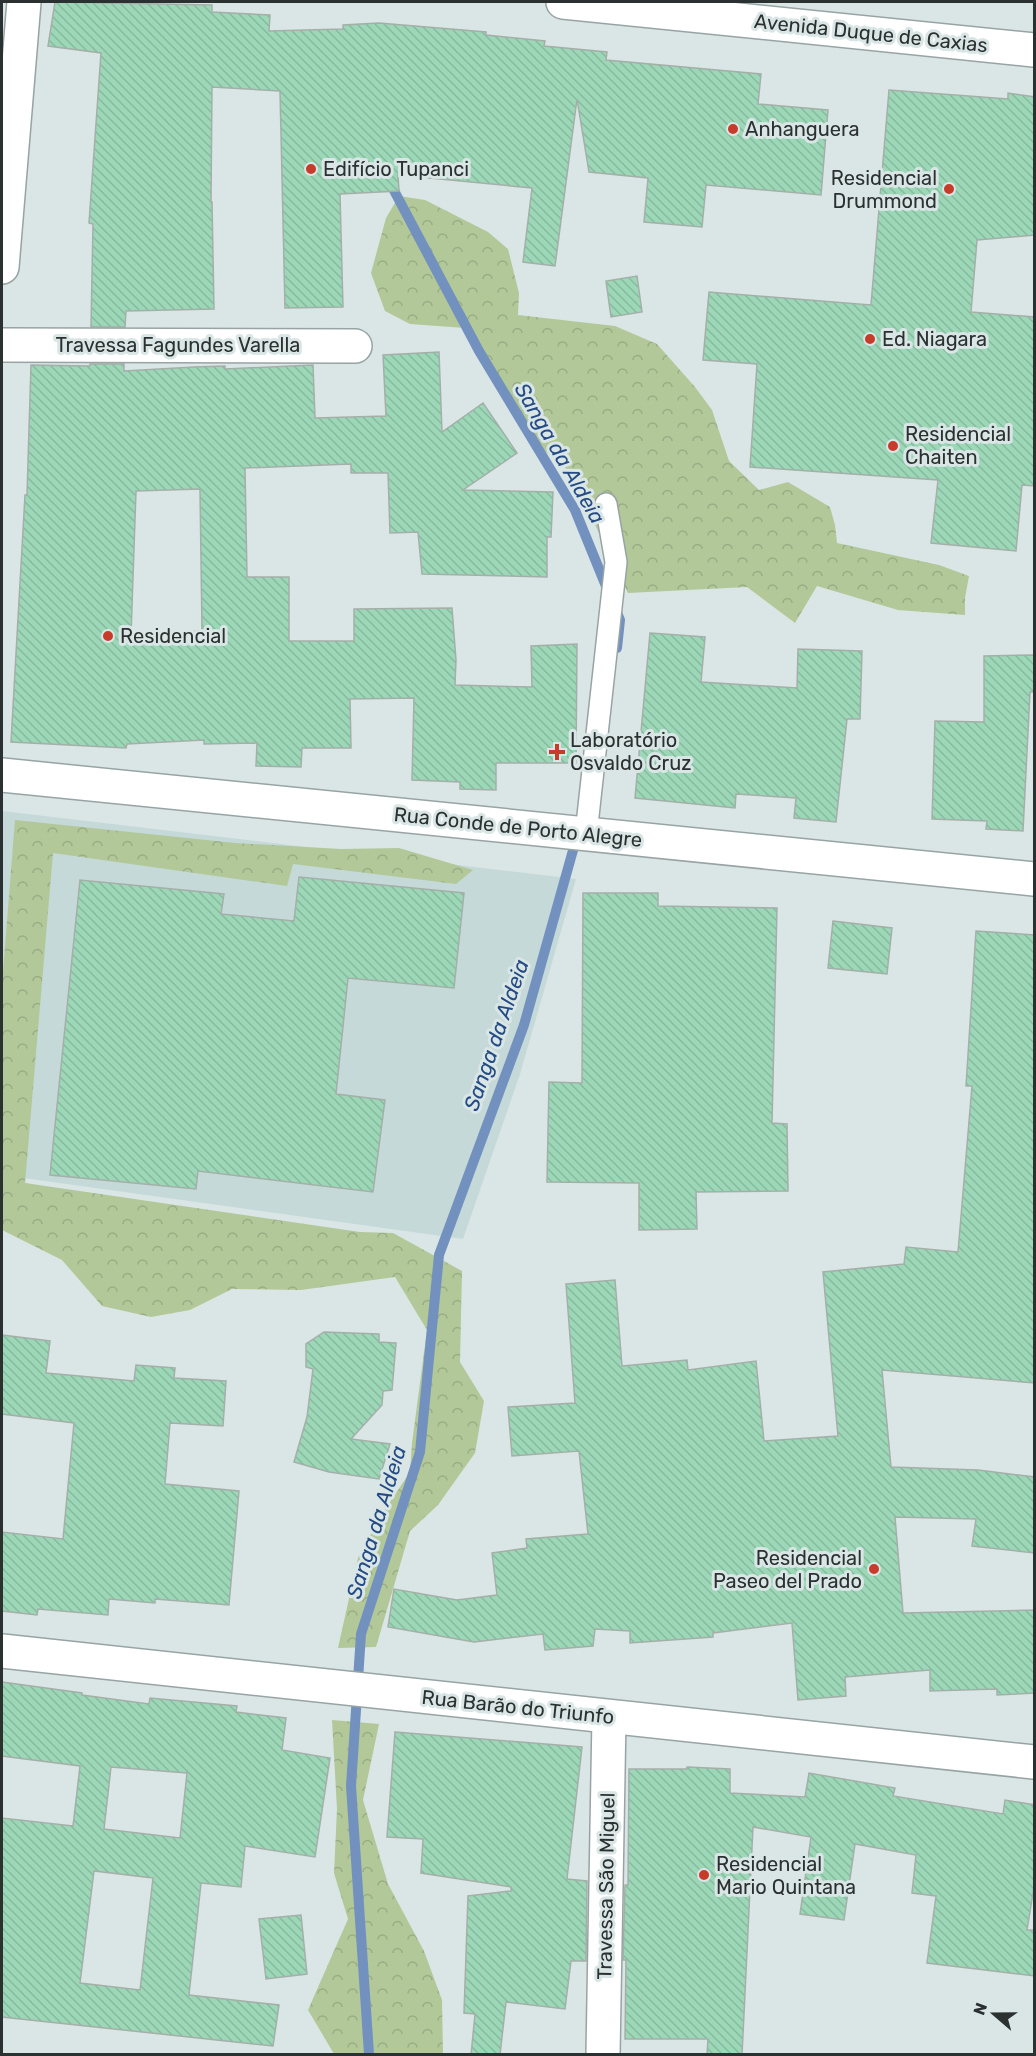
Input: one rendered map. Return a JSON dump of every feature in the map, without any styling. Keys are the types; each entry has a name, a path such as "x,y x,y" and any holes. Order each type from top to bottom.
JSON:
{"street":[{"path":"2,267 24,2"},
{"name":"Avenida Duque de Caxias","path":"563,2 1035,50"},
{"name":"Travessa Fagundes Varella","path":"2,345 356,346"},
{"name":"Rua Conde de Porto Alegre","path":"2,775 1035,879"},
{"name":"Rua Barão do Triunfo","path":"2,1651 1035,1762"},
{"name":"Travessa São Miguel","path":"603,2055 609,1717"}],"lane":[{"path":"586,834 616,562 606,504"}],"shaded area":[{"path":"2,811 576,879 520,1074 463,1239 2,1175"}],"green space":[{"path":"399,196 425,200 488,232 508,249 519,293 518,315 615,326 657,344 712,410 729,461 759,490 788,482 830,507 837,543 939,565 969,576 965,615 898,610 817,586 795,623 747,587 628,593 569,471 539,446 465,328 410,324 385,311 371,273 386,218"},
{"path":"15,820 235,843 341,849 399,848 473,870 456,884 293,864 287,886 53,853 25,1183 360,1232 393,1233 462,1271 460,1362 484,1401 475,1453 438,1505 410,1531 376,1647 338,1648 358,1558 380,1517 410,1472 427,1330 395,1277 301,1290 232,1289 190,1310 151,1317 102,1306 62,1260 2,1230 2,984"},
{"path":"332,1720 379,1724 363,1800 388,1884 424,1951 442,2000 443,2054 334,2054 308,2010 348,1919 334,1873 337,1809"}],"building":[{"path":"55,2 212,5 212,12 270,15 269,31 343,29 343,25 379,23 486,32 486,35 545,41 544,46 607,52 606,60 761,74 758,104 828,110 821,195 706,185 702,227 644,222 648,178 589,172 577,99 555,266 523,262 532,188 398,175 399,191 340,194 343,307 285,308 280,91 212,87 211,202 214,309 126,311 125,327 91,327 93,224 89,223 101,53 48,46"},
{"path":"889,90 1008,99 1008,93 1035,97 1035,235 977,240 971,312 1035,317 1035,486 1022,485 1016,551 931,543 938,480 750,467 757,364 703,360 709,292 871,305"},
{"path":"637,276 642,312 611,317 606,281"},
{"path":"439,352 442,432 483,403 517,453 463,490 553,492 551,537 547,537 547,577 422,574 418,532 390,533 388,473 351,473 351,464 245,468 247,577 289,577 289,641 354,641 354,609 452,608 456,660 455,685 532,687 531,646 577,644 576,763 496,763 496,790 460,789 460,782 412,780 414,698 350,699 351,748 302,748 301,767 256,766 257,743 204,744 204,740 127,744 126,748 11,742 25,495 27,495 31,365 124,364 124,371 313,365 315,418 386,416 383,355","holes":["200,489 202,631 131,635 136,491"]},
{"path":"650,633 705,637 701,682 797,688 798,649 862,651 860,719 847,719 836,822 794,818 796,798 736,794 735,808 635,798"},
{"path":"1035,655 1035,692 1030,692 1023,831 986,829 987,821 932,819 935,721 984,722 984,656"},
{"path":"299,877 464,893 454,988 348,978 336,1094 385,1100 373,1192 198,1171 196,1189 50,1175 80,880 224,894 221,914 294,921"},
{"path":"583,893 658,893 658,906 777,908 772,1123 787,1124 788,1191 696,1192 697,1229 639,1230 639,1183 547,1182 549,1082 582,1083"},
{"path":"833,921 892,928 887,974 828,968"},
{"path":"976,931 1035,935 1035,1383 882,1370 891,1467 978,1470 1035,1477 1035,1553 972,1546 976,1519 895,1517 903,1613 1035,1610 1035,1693 997,1695 997,1689 930,1691 930,1670 845,1677 846,1696 798,1700 792,1623 713,1633 713,1637 630,1643 630,1631 595,1629 593,1646 545,1650 543,1634 474,1642 388,1627 394,1589 457,1600 497,1595 492,1553 527,1548 526,1539 588,1534 579,1451 512,1456 508,1407 575,1403 566,1284 615,1280 622,1366 687,1360 688,1370 756,1361 764,1441 838,1436 823,1272 904,1264 906,1247 958,1252 972,1086 966,1086"},
{"path":"324,1332 379,1334 379,1342 396,1343 392,1390 383,1391 382,1405 351,1439 390,1444 379,1479 329,1472 294,1462 307,1417 313,1369 306,1367 306,1344"},
{"path":"2,1335 50,1341 46,1373 134,1381 136,1365 175,1368 174,1378 226,1381 223,1426 170,1423 165,1484 239,1491 229,1605 155,1599 155,1603 109,1599 108,1615 38,1609 37,1615 2,1611 2,1532 63,1539 74,1423 2,1414"},
{"path":"2,1682 149,1704 150,1698 237,1706 236,1712 286,1718 282,1750 330,1758 315,1857 245,1846 241,1887 201,1883 189,1995 279,2005 273,2046 2,2017 2,1818 73,1826 80,1766 2,1756","holes":["111,1767 187,1773 180,1838 104,1829","94,1871 153,1878 140,1990 80,1983"]},
{"path":"395,1732 582,1747 567,1879 587,1881 586,1961 571,1961 565,2009 506,2002 500,2055 471,2055 475,2014 464,2013 468,1896 511,1891 511,1887 421,1873 423,1839 387,1837"},
{"path":"687,1767 730,1769 730,1793 805,1797 809,1773 895,1788 893,1796 1003,1814 1005,1800 1035,1805 1035,1881 1027,1930 1035,1930 1035,1976 927,1963 936,1896 912,1893 916,1855 855,1844 844,1920 800,1914 811,1837 753,1827 742,2055 707,2055 708,2039 625,2039 626,1960 623,1960 625,1885 628,1885 629,1769 687,1769"},
{"path":"301,1915 307,1974 266,1979 259,1919"}],"waterway":[{"name":"Sanga da Aldeia","path":"390,179 389,181 479,351 575,510 608,591"},
{"name":"Sanga da Aldeia","path":"615,608 620,620 617,648"},
{"name":"Sanga da Aldeia","path":"369,2054 351,1786 361,1634 420,1452 439,1255 524,1025 577,836"}],"place":[{"name":"Anhanguera","path":"733,129"},
{"name":"Edifício Tupanci","path":"311,169"},
{"name":"Residencial Drummond","path":"949,189"},
{"name":"Ed. Niagara","path":"870,339"},
{"name":"Residencial Chaiten","path":"893,446"},
{"name":"Residencial","path":"108,636"},
{"name":"Laboratório Osvaldo Cruz","path":"557,752"},
{"name":"Residencial Paseo del Prado","path":"874,1569"},
{"name":"Residencial Mario Quintana","path":"704,1875"}]}
